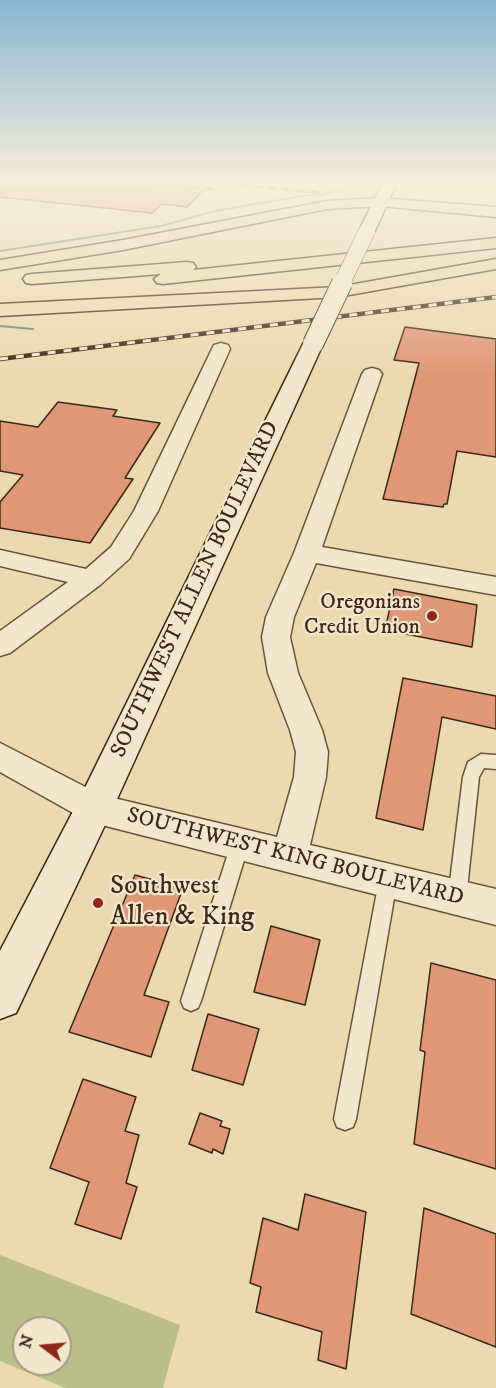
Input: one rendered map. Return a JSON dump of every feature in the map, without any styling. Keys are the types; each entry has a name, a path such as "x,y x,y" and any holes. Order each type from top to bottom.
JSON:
{"highway":[{"path":"0,265 112,247"},
{"path":"383,247 16,286 160,279 461,247"},
{"path":"0,310 338,292 496,264"}],"main road":[{"name":"SOUTHWEST ALLEN BOULEVARD","path":"0,997 94,808 126,735 360,247"}],"street":[{"path":"0,646 91,579 120,553 146,511 221,349"},
{"path":"289,856 310,777 312,752 306,730 283,674 276,636 280,617 307,553 372,374"},
{"path":"307,553 496,586"},
{"path":"0,558 91,579"},
{"name":"SOUTHWEST KING BOULEVARD","path":"0,756 94,808 496,907"}],"lane":[{"path":"457,898 474,766 481,761 496,762"},
{"path":"191,1001 240,844"},
{"path":"345,1119 388,881"}],"green space":[{"path":"0,1255 180,1325 163,1388 65,1388 36,1376 72,1376 72,1316 12,1316 12,1366 0,1361"}],"building":[{"path":"405,327 496,339 496,457 457,451 447,504 443,507 383,499 419,363 394,360"},
{"path":"58,402 117,410 113,416 160,423 125,478 133,479 90,543 0,528 0,502 23,475 0,471 0,421 38,427"},
{"path":"394,589 477,605 472,647 385,630"},
{"path":"403,678 496,696 496,729 442,717 423,830 376,818"},
{"path":"135,875 183,888 144,995 169,1002 151,1057 69,1032"},
{"path":"271,926 320,940 305,1005 254,992"},
{"path":"431,963 496,980 496,1169 414,1144 425,1052 420,1050"},
{"path":"208,1014 259,1029 243,1085 192,1070"},
{"path":"83,1079 136,1097 125,1131 139,1135 126,1183 137,1187 121,1239 75,1224 89,1182 50,1168"},
{"path":"200,1113 222,1121 220,1126 230,1129 223,1154 213,1149 212,1153 189,1144"},
{"path":"305,1194 366,1212 346,1369 318,1360 322,1332 256,1312 261,1287 250,1283 263,1218 298,1230"},
{"path":"424,1208 496,1234 496,1347 411,1314"}],"waterway":[{"path":"0,251 27,247"},
{"path":"0,326 33,329"}],"railway":[{"path":"0,359 496,297"}],"place":[{"name":"Oregonians Credit Union","path":"432,616"},
{"name":"Southwest Allen & King","path":"98,903"}]}
